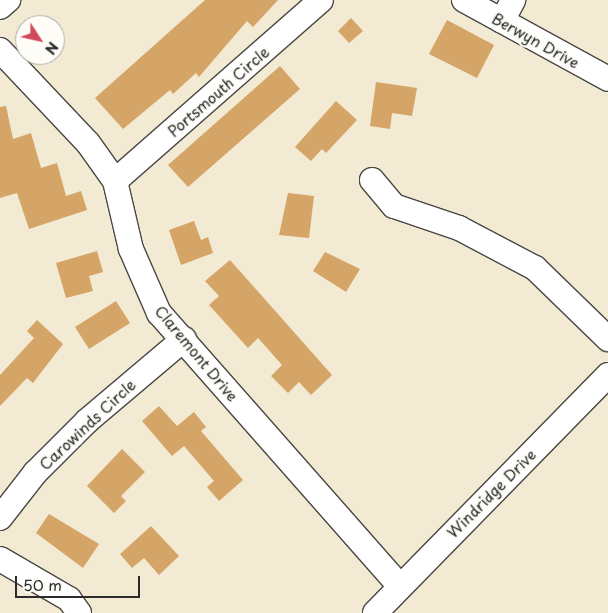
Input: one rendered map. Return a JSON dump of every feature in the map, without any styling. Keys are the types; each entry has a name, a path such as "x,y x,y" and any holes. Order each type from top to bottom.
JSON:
{"street":[{"path":"0,7 8,0"},
{"name":"Portsmouth Circle","path":"115,181 322,0"},
{"name":"Berwyn Drive","path":"464,0 608,80"},
{"path":"502,21 513,0"},
{"name":"Claremont Drive","path":"0,50 88,143 115,181 130,249 159,313 184,339 400,586"},
{"path":"372,180 394,206 459,228 535,268 608,339"},
{"name":"Carowinds Circle","path":"0,518 35,473 87,421 184,339"},
{"name":"Windridge Drive","path":"375,613 608,375"},
{"path":"0,559 69,599 79,613"}],"building":[{"path":"205,0 278,0 253,27 247,21 199,77 196,73 173,94 170,90 123,129 95,98"},
{"path":"351,18 363,31 349,43 338,31"},
{"path":"447,20 494,45 477,78 429,54"},
{"path":"280,66 300,89 188,187 168,165"},
{"path":"376,82 417,88 412,116 392,113 390,129 370,126"},
{"path":"336,101 357,120 326,153 322,149 311,161 295,147"},
{"path":"6,106 13,139 31,133 41,168 57,163 66,196 81,191 87,210 29,229 17,193 0,198 0,107"},
{"path":"288,193 314,196 309,238 279,235"},
{"path":"194,221 201,240 208,237 213,253 181,265 169,230"},
{"path":"97,251 103,272 89,276 93,291 66,298 56,263"},
{"path":"325,252 360,269 346,292 313,271"},
{"path":"230,260 332,375 311,395 299,382 288,393 271,376 282,365 258,338 248,348 209,305 219,296 205,281"},
{"path":"116,301 130,323 89,349 75,327"},
{"path":"37,320 63,344 33,383 27,378 0,406 0,375 34,338 27,331"},
{"path":"159,406 177,426 194,412 206,427 201,431 243,480 219,501 207,487 214,481 184,446 172,456 142,421"},
{"path":"122,449 145,472 121,496 126,501 114,513 87,486"},
{"path":"49,514 99,544 83,568 36,533"},
{"path":"151,526 179,556 159,575 144,558 132,568 120,554"}]}
